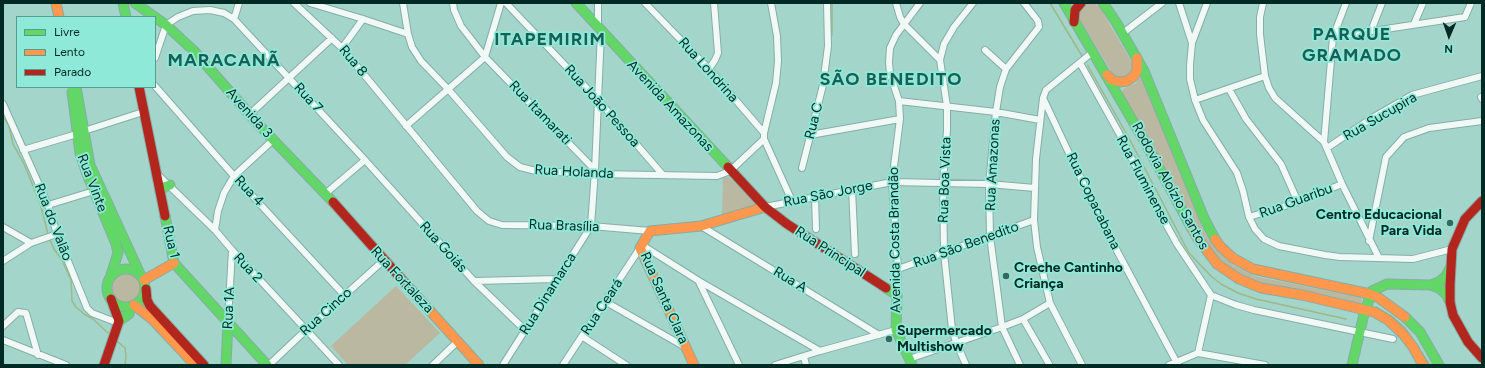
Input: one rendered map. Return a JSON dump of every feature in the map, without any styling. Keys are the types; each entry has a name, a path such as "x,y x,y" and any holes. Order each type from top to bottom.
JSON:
{"street":[{"path":"56,3 59,16"},
{"path":"62,3 64,16"},
{"path":"123,3 126,16"},
{"name":"Avenida 3","path":"135,3 153,16"},
{"path":"234,19 239,3"},
{"name":"Rua 8","path":"294,3 342,48 406,125"},
{"path":"310,3 408,34"},
{"name":"Rua Holanda","path":"403,3 408,34 412,47 421,61 448,89 507,157 520,167 536,171 710,177 723,175 730,171"},
{"name":"Rua Itamarati","path":"453,3 454,10 461,26 485,56 595,172"},
{"path":"406,125 485,56 502,3"},
{"name":"Rua João Pessoa","path":"506,3 598,100 663,175"},
{"name":"Avenida Amazonas","path":"576,3 730,171 765,207"},
{"name":"Rua Dinamarca","path":"503,365 556,279 591,226 598,100 600,29 598,3"},
{"name":"Rua Londrina","path":"645,3 709,69 764,136 792,202"},
{"path":"707,3 714,4 718,53 709,69"},
{"path":"730,171 764,136 776,83 778,61 777,36 771,3"},
{"name":"Rua C","path":"802,168 824,77 828,46 827,3"},
{"path":"896,3 900,17 904,24 940,60"},
{"name":"Avenida Costa Brandão","path":"910,362 896,330 898,270 892,182 900,119 899,101 890,74 889,62 890,48 896,35 920,3"},
{"name":"Rua Boa Vista","path":"966,365 952,329 944,253 943,183 947,106 940,60 947,38 973,3"},
{"name":"Rua Amazonas","path":"1020,365 1002,327 990,236 989,184 1000,87 1006,69 1039,27 1038,21 1024,3"},
{"name":"Rodovia Aloízio Santos","path":"1064,3 1107,75 1198,239 1217,264 1239,279 1261,288 1302,295 1374,312 1388,320 1404,334 1423,365"},
{"path":"1074,22 1075,10 1081,3"},
{"name":"Rodovia Aloízio Santos","path":"1103,3 1136,56 1152,90 1204,218 1210,231 1221,247 1233,258 1253,269 1370,294 1389,304 1406,316 1413,324 1439,365"},
{"path":"1123,33 1162,3"},
{"path":"1179,3 1192,43"},
{"path":"1207,3 1192,43 1190,79 1195,100 1203,120 1237,174 1243,191 1249,217 1255,230 1264,239 1279,246 1325,255 1413,259 1452,249"},
{"path":"1263,3 1260,17 1260,34 1265,76 1269,88 1275,98 1324,142 1369,241 1379,258"},
{"path":"1324,142 1332,37 1346,3"},
{"path":"1371,31 1382,3"},
{"path":"1414,24 1423,3"},
{"path":"1332,37 1465,17 1471,3"},
{"name":"Rua 7","path":"166,25 178,17 193,11 210,10 224,13 234,19 365,160"},
{"name":"Avenida 3","path":"156,18 166,25 194,51 273,140 325,194"},
{"path":"342,48 363,19"},
{"path":"156,55 166,25"},
{"path":"250,114 332,38"},
{"path":"985,50 1006,69"},
{"path":"1082,365 1050,303 1040,262 1034,220 1036,158 1043,98 1046,90 1089,55 1094,53"},
{"path":"1107,75 1112,80 1120,82 1127,81 1133,77 1137,71 1138,63 1136,56"},
{"name":"Rua Fluminense","path":"1080,63 1119,133 1151,197 1177,244 1211,295"},
{"path":"1195,100 1265,76"},
{"name":"Rua Sucupira","path":"1327,148 1372,118 1412,95 1482,76"},
{"name":"Rua 4","path":"156,87 234,176 344,295"},
{"name":"Rua Vinte","path":"71,88 85,168 116,244 118,253 111,276"},
{"path":"76,88 80,132 90,166 144,281 147,300 150,306 204,365"},
{"name":"Rua 1","path":"139,88 174,263 268,365"},
{"path":"1229,89 1246,119 1281,164 1298,202"},
{"name":"Rua Copacabana","path":"1043,98 1100,217 1177,363"},
{"path":"899,101 996,112 1040,120"},
{"name":"Rua do Valão","path":"3,104 48,205 55,235 87,308 99,317 118,322"},
{"path":"23,150 143,112"},
{"path":"810,135 900,119"},
{"path":"1369,241 1386,157 1404,137 1429,128 1482,121"},
{"name":"Rua Brasília","path":"406,125 477,211 489,221 502,225 591,226 650,230 701,226 765,207"},
{"path":"215,230 218,211 224,193 234,176 273,140"},
{"path":"325,194 365,160"},
{"name":"Rua Goiás","path":"365,160 474,281 525,330"},
{"name":"Rua 2","path":"156,173 215,230 339,365"},
{"name":"Rua São Jorge","path":"765,207 892,182 989,184 1035,188"},
{"name":"Rua Guaribu","path":"1249,217 1298,202 1342,184"},
{"path":"160,192 164,187 170,185"},
{"path":"852,189 855,254"},
{"path":"48,205 94,191"},
{"name":"Rua Fortaleza","path":"325,194 438,318 471,361 479,365"},
{"path":"815,197 816,229"},
{"path":"1450,302 1452,249 1465,220 1482,201"},
{"name":"Rua Principal","path":"765,207 788,224 897,295"},
{"name":"Rua São Benedito","path":"898,270 1034,220"},
{"name":"Rua A","path":"701,226 879,335"},
{"path":"3,227 31,243"},
{"name":"Rua Santa Clara","path":"650,230 641,247 694,365"},
{"path":"3,261 31,243 55,235"},
{"path":"641,247 820,350"},
{"name":"Rua Ceará","path":"563,365 583,337 641,247"},
{"name":"Rua 1A","path":"226,365 232,250"},
{"name":"Rua Cinco","path":"268,365 384,260"},
{"path":"144,281 174,263"},
{"path":"1431,285 1439,282 1446,276 1451,267"},
{"path":"104,365 118,322 134,309 144,295 144,281 136,271 130,269 116,271 107,283 107,291 118,322"},
{"path":"474,281 556,279"},
{"path":"699,281 739,365"},
{"path":"1352,365 1370,294 1376,288 1387,284 1431,285 1439,288 1446,294 1450,302 1453,315 1468,342 1482,358"},
{"path":"1198,353 1211,295 1236,305 1254,310 1394,339"},
{"path":"111,299 116,304 134,309 153,320 195,365"},
{"path":"606,302 685,347"},
{"path":"910,362 956,342 1024,319 1050,303"},
{"path":"3,326 18,312 26,313 38,355"},
{"path":"1024,319 1049,364"},
{"path":"775,365 804,357 820,350 896,330"},
{"path":"583,337 626,365"},
{"path":"3,340 66,365"},
{"path":"433,365 457,342"},
{"path":"1169,365 1177,363 1198,353 1265,365"},
{"path":"804,357 806,365"},
{"path":"45,365 48,358"}],"shaded area":[{"path":"1094,3 1099,6 1133,64 1134,70 1125,79 1114,76 1079,18 1079,12 1085,4"},
{"path":"1141,74 1201,225 1209,240 1219,253 1233,265 1254,276 1362,298 1361,305 1261,284 1237,275 1209,253 1122,93 1123,89 1136,83"},
{"path":"729,177 757,206 722,216 723,178"},
{"path":"126,270 138,275 143,287 138,299 126,304 114,299 109,287 114,275"},
{"path":"396,286 440,333 405,365 348,365 331,346"}],"waterway":[{"path":"832,3 832,35"},
{"path":"1050,3 1082,56"},
{"path":"1088,66 1130,140 1189,253 1211,276 1221,284 1238,293 1256,299 1346,319"},
{"path":"3,116 9,126 13,144 24,164 40,203 48,234"},
{"path":"49,238 54,249 62,260 71,280 72,301 76,307 93,319 108,333"},
{"path":"1376,307 1394,318 1405,328 1412,338"},
{"path":"117,341 125,348 125,365"},
{"path":"1422,353 1430,365"}],"traffic: fast":[{"path":"123,3 126,16"},
{"path":"135,3 153,16"},
{"path":"576,3 728,167"},
{"path":"1064,3 1145,142 1191,227"},
{"path":"1103,3 1116,22 1144,71 1204,218 1215,239"},
{"path":"156,18 166,25 194,51 259,125 333,202"},
{"path":"76,88 90,165 141,276"},
{"path":"72,92 80,153 87,174 116,244 118,253 111,275"},
{"path":"160,192 164,187 170,185"},
{"path":"165,216 174,263 267,365"},
{"path":"1352,365 1364,314 1372,291 1387,284 1431,285 1439,282 1446,276 1450,268"},
{"path":"122,269 130,269 137,272 142,277 145,288 142,299 137,304 130,307 122,307 115,304 110,299 107,292 107,284 110,277 115,272 122,269"},
{"path":"1431,285 1439,288 1446,294 1450,302"},
{"path":"886,288 897,295 896,330 912,365"},
{"path":"119,321 129,314 131,306"},
{"path":"1405,317 1420,332 1439,365"},
{"path":"226,365 228,322"}],"traffic: slow":[{"path":"56,3 59,16"},
{"path":"1107,75 1112,80 1120,82 1127,81 1133,77 1137,71 1137,58"},
{"path":"694,365 640,248 650,231 701,226 765,207"},
{"path":"1191,227 1217,264 1239,279 1261,288 1302,295 1374,312 1388,320 1403,334 1413,347 1423,365"},
{"path":"1215,239 1233,258 1253,269 1370,294 1379,298 1405,317"},
{"path":"144,280 174,263"},
{"path":"413,292 479,365"},
{"path":"134,305 153,320 195,365"}],"traffic: jam":[{"path":"1074,22 1075,10 1081,3"},
{"path":"139,88 165,216"},
{"path":"728,167 765,207 787,224 886,288"},
{"path":"1482,201 1465,219 1452,249 1450,285 1450,302 1453,315 1468,342 1482,358"},
{"path":"333,202 413,292"},
{"path":"146,289 147,300 150,306 204,365"},
{"path":"104,365 119,321 111,299"}],"place":[{"name":"Centro Educacional Para Vida","path":"1450,223"},
{"name":"Creche Cantinho Criança","path":"1006,276"},
{"name":"Supermercado Multishow","path":"889,339"}],"district":[{"name":"ITAPEMIRIM","path":"550,40"},
{"name":"PARQUE GRAMADO","path":"1352,45"},
{"name":"MARACANÃ","path":"224,61"},
{"name":"SÃO BENEDITO","path":"891,80"}]}
